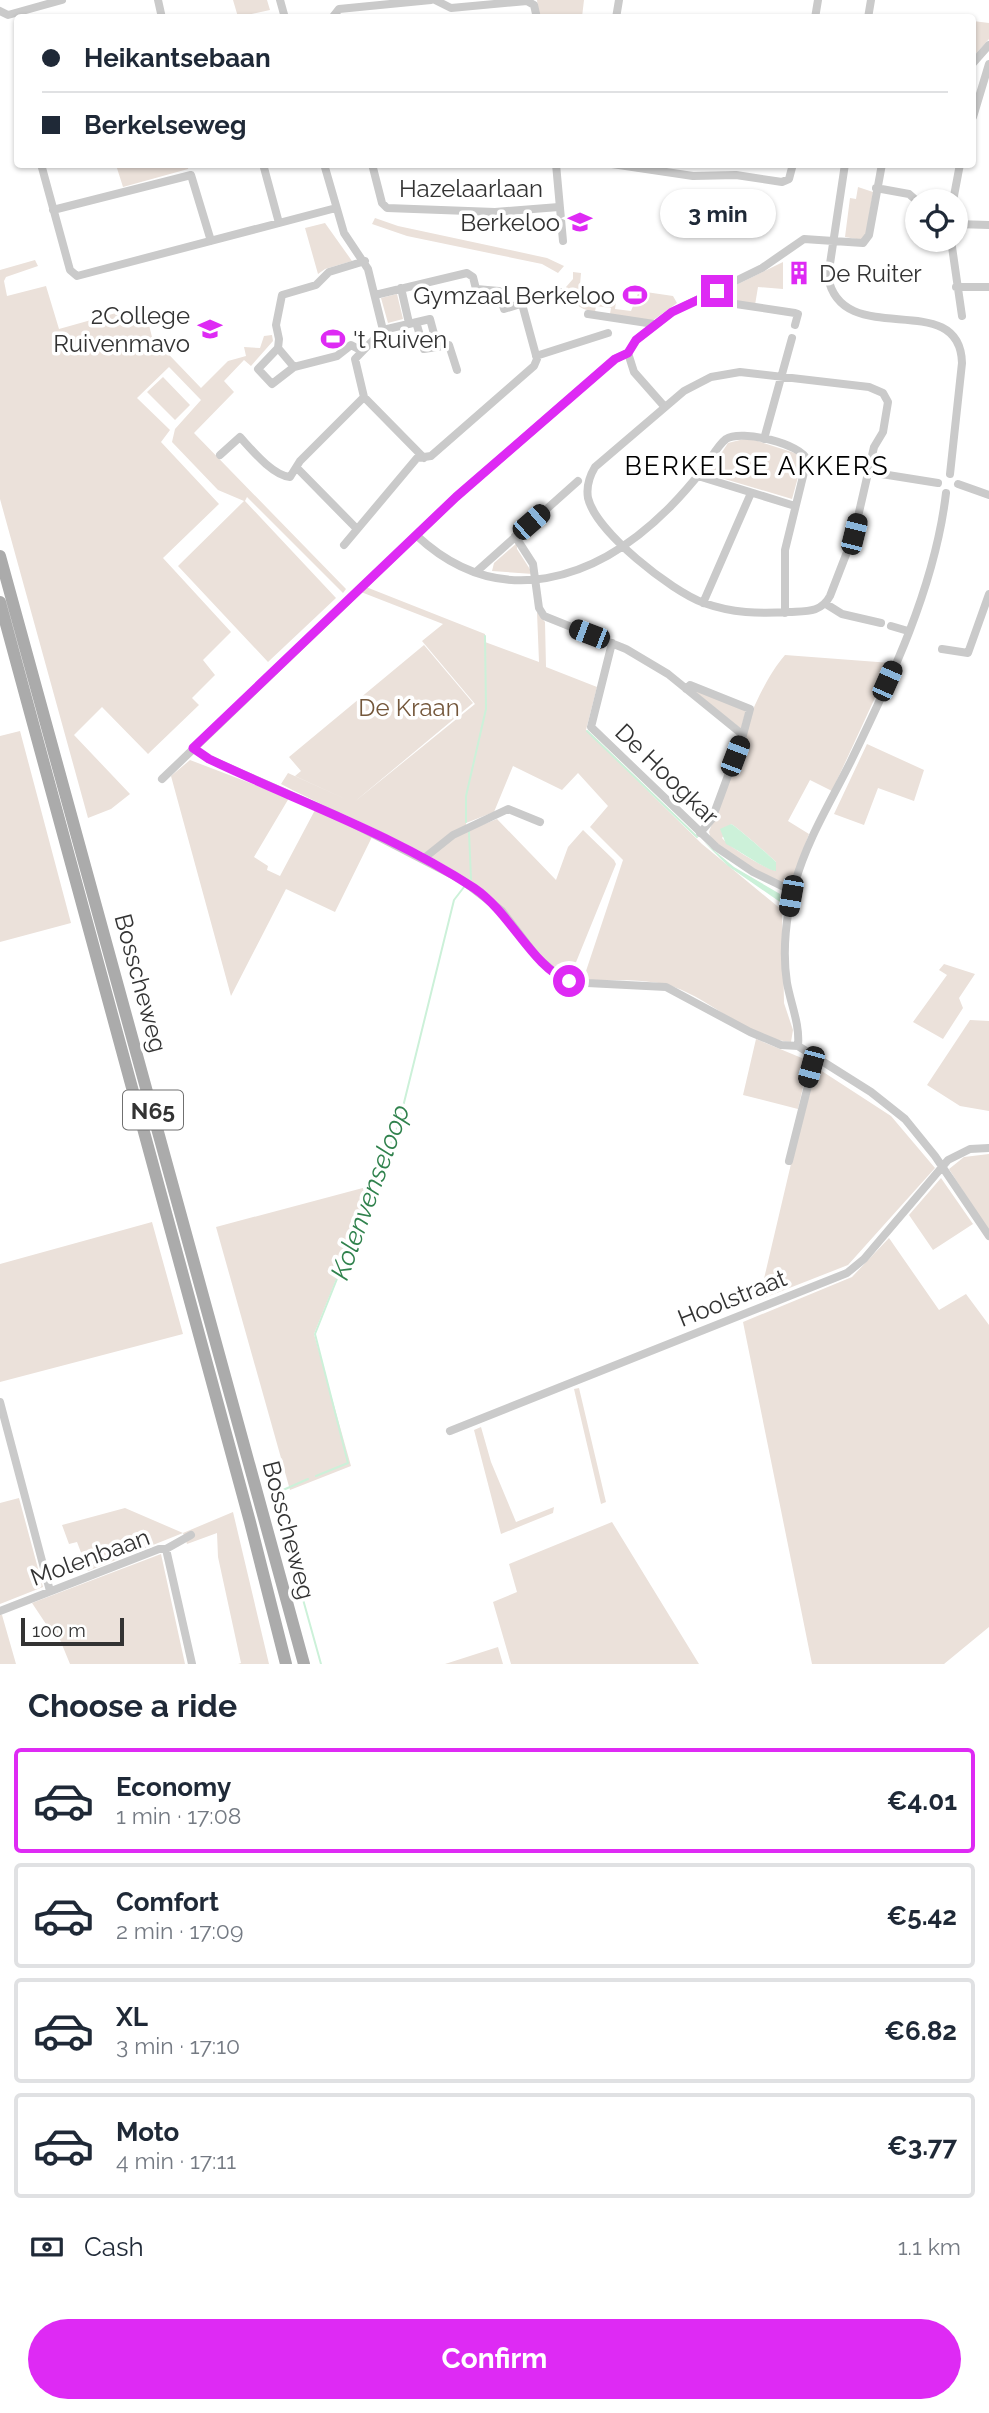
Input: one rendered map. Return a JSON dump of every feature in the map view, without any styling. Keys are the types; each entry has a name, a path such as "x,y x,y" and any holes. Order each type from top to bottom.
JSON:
{"main road":[{"name":"Bosscheweg","path":"0,556 304,1664"},
{"name":"Bosscheweg","path":"0,602 250,1522 286,1664"}],"street":[{"path":"0,10 8,15 62,0"},
{"path":"335,14 339,9 433,0 452,8 527,1 534,5 536,14"},
{"path":"976,60 989,45"},
{"path":"976,107 989,63 982,53"},
{"path":"42,168 70,270 77,276 336,208"},
{"path":"264,168 279,223"},
{"path":"325,168 344,233 365,261 383,330"},
{"name":"Hazelaarlaan","path":"373,168 382,203 387,208 495,212 559,207"},
{"name":"Hazelaarlaan","path":"555,168 564,241"},
{"path":"639,168 693,176 736,175 782,182 789,179 792,168"},
{"path":"844,168 828,277 832,293 842,306 857,314 944,327 958,342 962,363 950,474"},
{"path":"162,779 416,534 615,359 628,353 636,340 654,324 762,268 804,239 858,244 866,240 881,168"},
{"path":"955,189 959,168"},
{"path":"53,210 191,175 211,241"},
{"path":"876,188 905,193"},
{"path":"968,224 989,225"},
{"path":"953,252 962,316"},
{"path":"362,351 351,345 338,356 294,367 272,384 259,374 261,363 278,348 276,325 282,295 316,285 328,272 365,261"},
{"path":"375,295 471,274 476,289 482,292 494,288 499,291 504,309 561,292"},
{"path":"957,287 989,288"},
{"path":"401,288 424,349 449,345 457,370"},
{"path":"717,291 729,303 798,314 796,325"},
{"path":"344,545 413,463 431,456 534,366 536,356 522,304"},
{"path":"588,314 654,324"},
{"path":"424,457 364,397 355,359 383,330 429,318 438,345"},
{"path":"536,356 608,333"},
{"path":"764,439 792,338"},
{"path":"278,348 294,367"},
{"path":"628,353 634,372 664,406"},
{"path":"740,372 782,375 869,387 883,393 887,410 851,542 826,604 812,611 736,612 703,603 655,576 592,509 587,491 588,480 600,462 684,391 711,377 740,372"},
{"path":"220,455 240,437 285,477 298,468 300,461 364,397"},
{"path":"416,534 446,558 476,572 511,580 536,580 582,570 624,545 659,517 729,438 742,434 799,449 805,454 806,465 785,550 785,612"},
{"path":"298,468 356,528"},
{"path":"798,1046 799,1028 789,995 785,962 792,891 813,837 866,730 908,631 929,569 946,493 939,483 869,472"},
{"path":"939,483 943,475 950,474 957,478 958,484 953,492 946,493"},
{"path":"698,476 795,506"},
{"path":"476,572 578,481"},
{"path":"958,484 989,495"},
{"path":"703,603 751,493"},
{"path":"515,536 527,552 536,580 539,608 544,616 612,643 668,674 743,735"},
{"path":"942,649 968,653 985,623 989,594"},
{"path":"826,604 842,614 881,624"},
{"path":"891,626 908,631"},
{"name":"De Hoogkar","path":"612,643 591,727 700,833 746,867 792,891"},
{"path":"686,689 690,685 750,709 712,819 700,833"},
{"path":"193,748 209,759 307,802 462,880 497,905 546,967 560,977 587,983 666,987 750,1032 781,1045 798,1046 893,1107 943,1167 989,1236"},
{"path":"423,859 453,835 508,809 540,822"},
{"path":"789,1161 815,1058"},
{"name":"Hoolstraat","path":"450,1431 847,1273 864,1259 943,1167 964,1151 989,1148"},
{"path":"0,1402 50,1591"},
{"name":"Molenbaan","path":"0,1611 159,1549 166,1549 191,1535"},
{"path":"166,1549 192,1664"}],"green space":[{"path":"233,0 267,0 270,10 252,14 237,14"},
{"path":"537,0 584,0 582,14 539,14"},
{"path":"976,21 989,23 989,39 976,54"},
{"path":"117,168 188,168 188,169 123,187"},
{"path":"858,187 873,192 866,235 862,240 845,237 850,198 856,199"},
{"path":"375,218 398,226 547,258 564,266 558,273 542,264 407,236 372,224"},
{"path":"325,223 352,261 325,269 318,274 305,228"},
{"path":"35,260 38,266 6,277 4,281 7,296 46,286 59,329 116,313 121,320 146,313 152,337 201,388 228,361 246,356 244,347 260,348 264,336 272,335 273,341 251,366 244,360 224,381 234,392 194,433 346,589 343,593 247,497 245,501 336,598 268,662 178,566 244,501 218,490 172,442 175,429 201,400 169,367 137,398 170,430 161,442 219,504 163,558 231,632 203,660 215,675 192,698 199,705 148,754 102,707 74,735 130,794 111,809 88,818 0,499 0,270"},
{"path":"783,262 783,289 758,287 755,305 732,302 730,288"},
{"path":"573,272 581,273 579,297 616,302 615,309 631,311 639,291 673,296 677,303 652,321 610,314 611,308 596,306 595,312 589,311 576,304 566,287 573,279"},
{"path":"397,294 403,319 388,323 381,298"},
{"path":"163,377 190,405 175,420 147,392"},
{"path":"748,438 798,454 803,459 792,499 708,474 728,443"},
{"path":"517,543 517,549 533,574 492,571 494,563"},
{"name":"De Kraan","path":"366,587 485,634 485,642 539,662 537,612 545,622 546,667 597,687 586,730 702,844 782,910 784,1003 793,1030 791,1042 760,1034 689,993 665,984 583,980 623,860 590,827 608,806 578,773 562,790 513,766 494,812 466,823 467,831 497,819 556,880 568,847 583,830 614,860 616,864 570,977 557,972 546,963 498,904 464,878 414,848 281,784 288,773 352,802 295,776 301,771 289,757 424,645 473,703 353,803 475,704 422,641 443,624 361,592"},
{"path":"785,655 891,663 832,791 810,780 788,821 809,834 792,880 781,884 743,863 711,839 709,832 751,715 772,672","holes":["731,824 776,862 776,871 747,857 722,838"]},
{"path":"693,690 746,710 741,729"},
{"path":"20,731 71,923 0,942 0,736"},
{"path":"867,744 924,770 914,801 878,788 864,825 834,814"},
{"path":"190,760 289,798 254,857 268,866 267,870 280,876 315,810 372,837 335,912 286,889 231,996 171,776"},
{"path":"944,964 975,974 959,998 963,1008 943,1039 913,1022 947,975 939,970"},
{"path":"970,1020 989,1021 989,1111 960,1106 927,1085"},
{"path":"756,1039 809,1061 798,1109 743,1095"},
{"path":"814,1066 891,1116 935,1168 848,1265 759,1300"},
{"path":"989,1154 989,1232 949,1169 964,1157"},
{"path":"941,1178 973,1224 933,1250 909,1215"},
{"path":"374,1185 314,1334 351,1466 290,1490 216,1227"},
{"path":"152,1222 183,1334 0,1382 0,1264"},
{"path":"889,1238 939,1310 966,1294 989,1325 989,1627 944,1664 812,1664 743,1322 852,1277"},
{"path":"579,1388 606,1502 601,1504 574,1389"},
{"path":"481,1427 491,1462 516,1522 554,1507 553,1513 501,1534 474,1430"},
{"path":"19,1498 43,1587 0,1604 0,1503"},
{"path":"125,1508 183,1533 88,1571 77,1542 69,1544 62,1525"},
{"path":"233,1512 269,1664 238,1664 241,1663 218,1557 217,1533 187,1544 183,1533"},
{"path":"612,1522 699,1664 511,1664 493,1602 517,1592 509,1564"},
{"path":"161,1554 185,1664 70,1664 56,1630 48,1627 32,1603"},
{"path":"2,1615 16,1664 0,1664"},
{"path":"498,1647 503,1664 445,1664"}],"shaded area":[{"path":"731,824 776,862 776,871 726,844 720,829"},
{"path":"704,842 734,867 780,894 780,902 728,866"}],"waterway":[{"name":"Kolenvenseloop","path":"466,822 466,796 486,709 485,636"},
{"path":"587,731 697,837"},
{"name":"Kolenvenseloop","path":"469,832 471,879"},
{"name":"Kolenvenseloop","path":"316,1476 348,1463 315,1334 399,1123 454,900 464,887"},
{"name":"Kolenvenseloop","path":"274,1494 308,1479"},
{"name":"Kolenvenseloop","path":"277,1506 321,1664"}],"place":[{"name":"Berkeloo","path":"580,222"},
{"name":"De Ruiter","path":"799,273"},
{"name":"Gymzaal Berkeloo","path":"635,295"},
{"name":"2College Ruivenmavo","path":"210,329"},
{"name":"'t Ruiven","path":"333,339"}],"district":[{"name":"BERKELSE AKKERS","path":"757,466"}],"route":[{"path":"569,981 546,967 502,911 462,880 338,816 226,767 193,748 416,534 492,465 615,359 628,353 648,329 672,312 717,291"}]}
